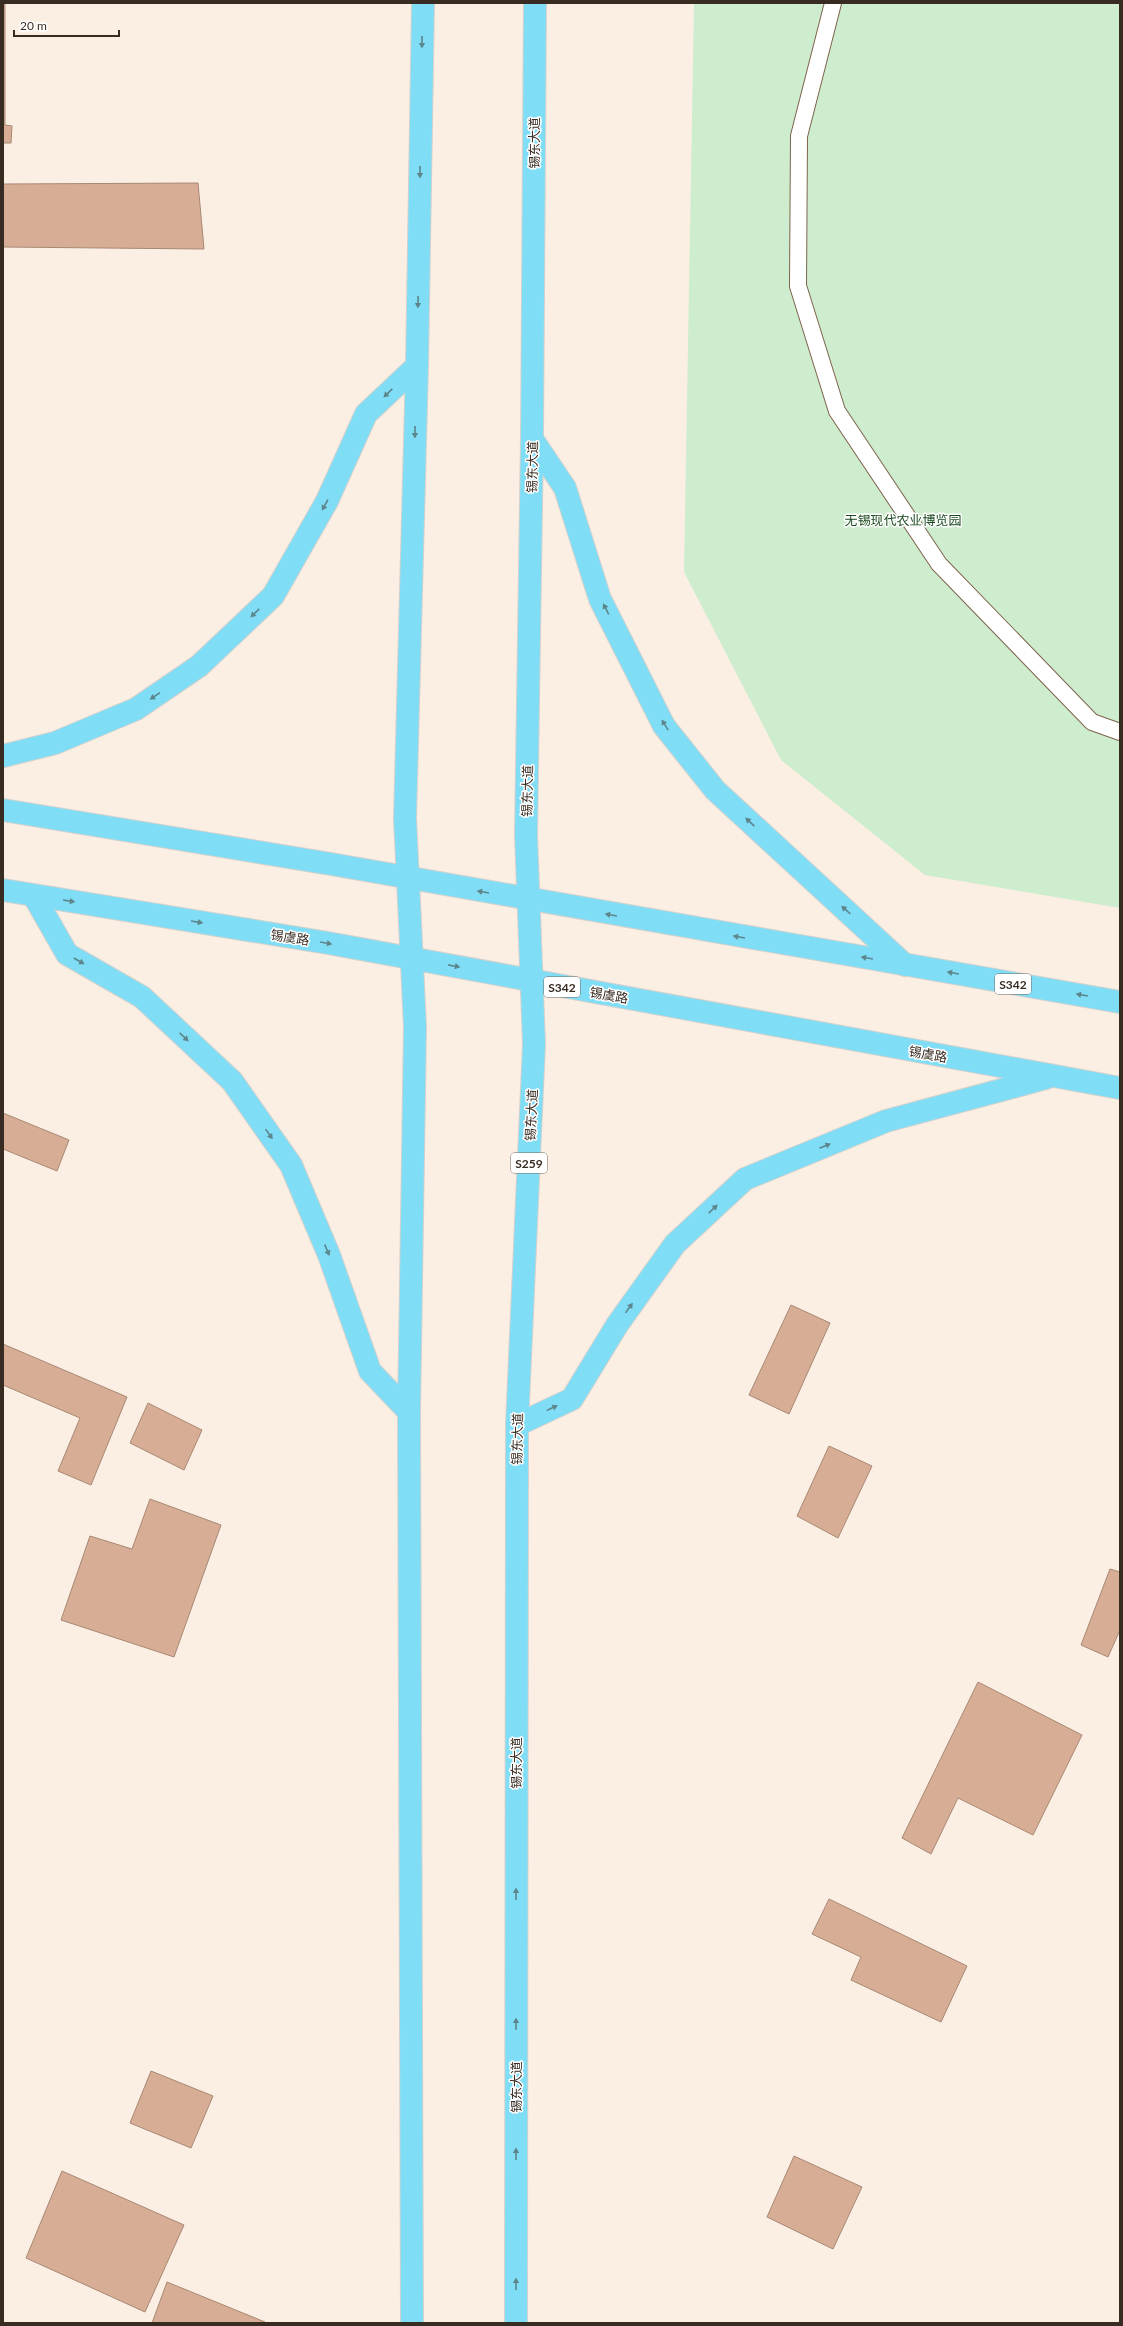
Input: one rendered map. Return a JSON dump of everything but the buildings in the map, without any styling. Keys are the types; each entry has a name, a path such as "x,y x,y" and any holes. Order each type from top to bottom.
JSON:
{"main road":[{"path":"412,2323 409,1412 415,1027 405,818 423,3"},
{"name":"锡东大道","path":"516,2323 517,1425 534,1044 526,835 532,439 534,3"},
{"path":"3,756 55,743 136,709 199,666 273,596 327,501 366,414 416,366"},
{"path":"532,439 565,488 600,599 664,726 715,790 906,965"},
{"name":"S342","path":"3,810 407,878 1120,1002"},
{"name":"锡虞路","path":"3,890 412,959 1120,1088"},
{"path":"34,896 67,954 142,997 232,1081 291,1165 329,1254 370,1371 409,1412"},
{"path":"517,1425 572,1399 616,1325 675,1244 745,1180 886,1121 1053,1076"}],"lane":[{"path":"833,3 799,136 798,286 837,411 939,564 1092,722 1120,732"}],"green space":[{"name":"无锡现代农业博览园","path":"694,3 1120,3 1120,908 925,875 781,760 684,572"}]}
